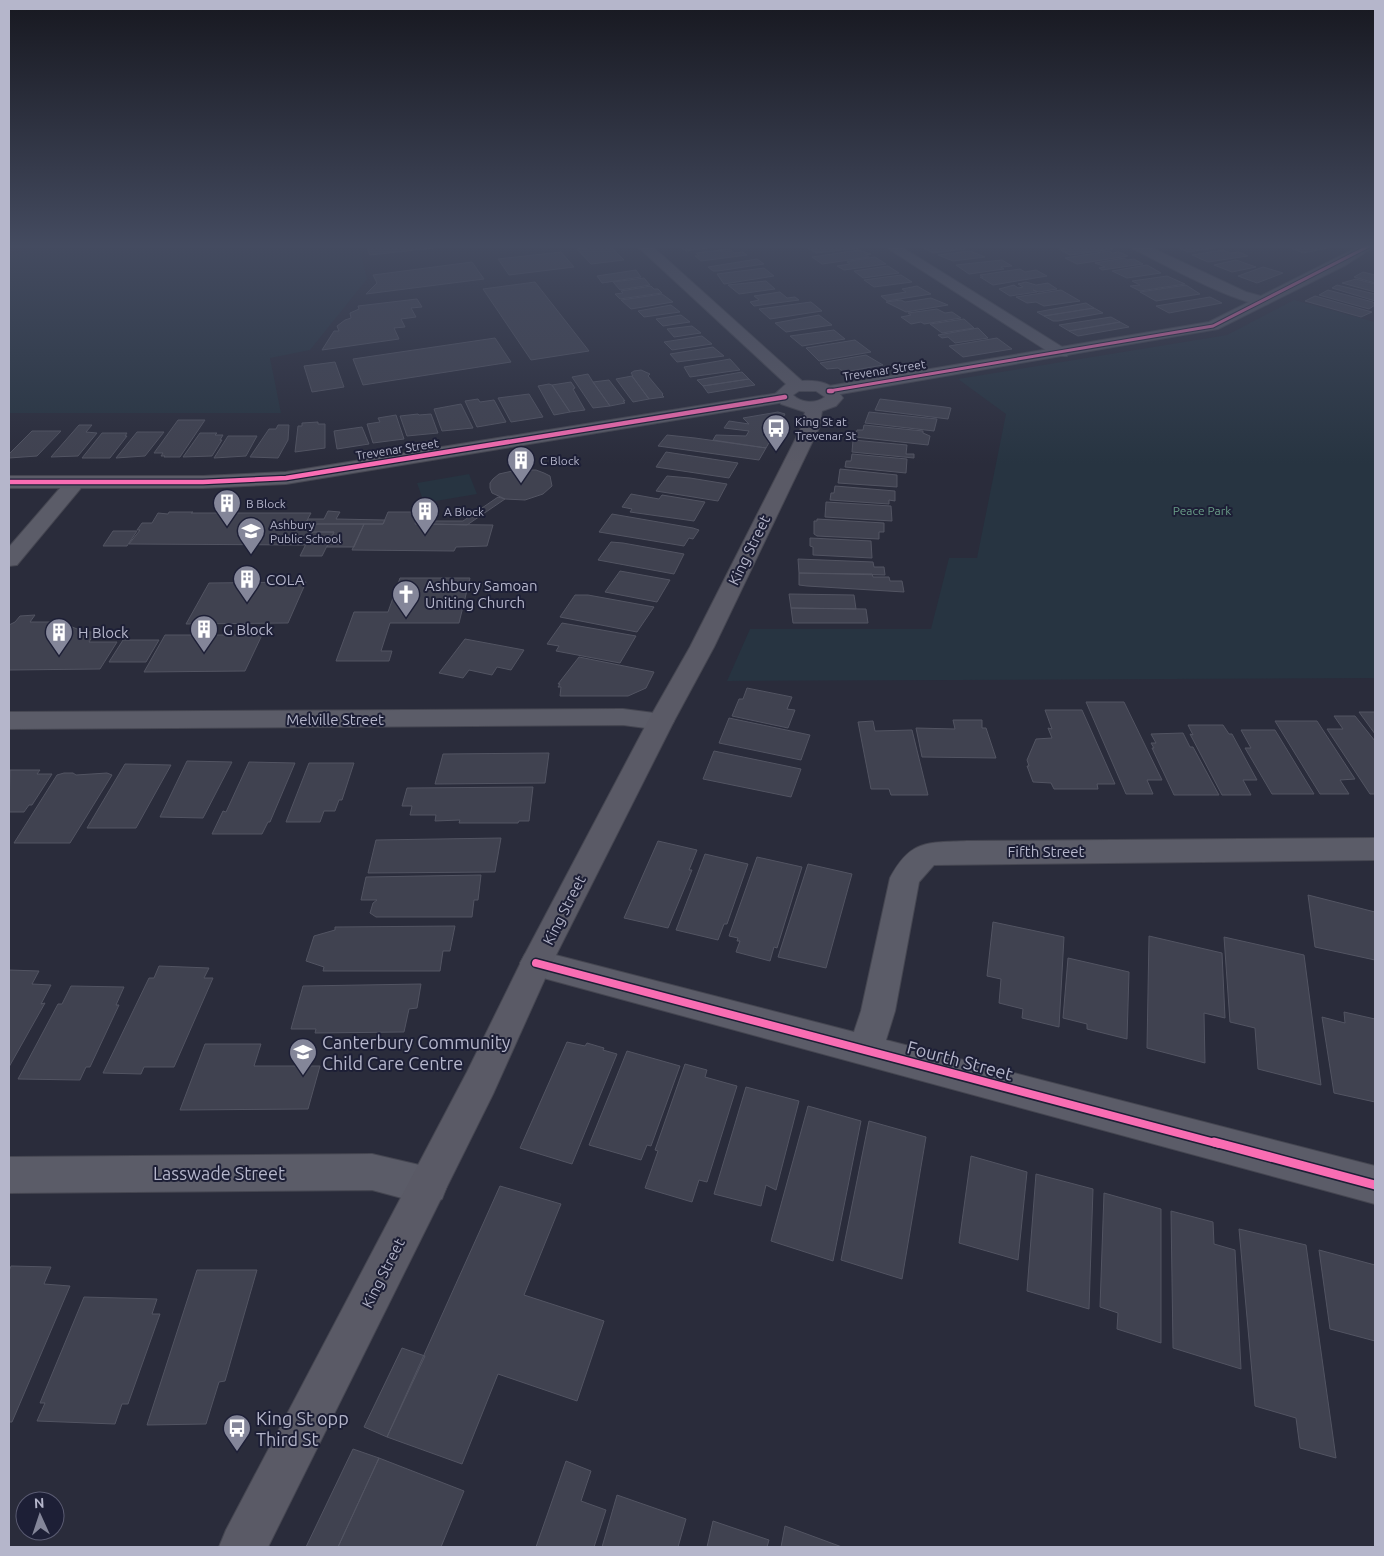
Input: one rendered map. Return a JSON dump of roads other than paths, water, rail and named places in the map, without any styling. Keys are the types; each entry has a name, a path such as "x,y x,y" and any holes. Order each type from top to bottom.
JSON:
{"main road":[{"path":"723,319 806,395"},
{"name":"King Street","path":"243,1547 480,1084 536,963 661,721 702,647 810,428 814,415 806,395"}],"street":[{"path":"1007,319 1061,352"},
{"name":"Trevenar Street","path":"9,482 229,481 286,478 806,395 1061,352 1213,326 1227,319"},
{"path":"9,560 76,482"},
{"name":"Melville Street","path":"9,721 629,717 661,721"},
{"name":"Fifth Street","path":"866,1050 878,1011 905,878 926,854 967,852 1375,849"},
{"name":"Fourth Street","path":"536,963 1375,1185"},
{"name":"Lasswade Street","path":"9,1175 372,1172 428,1186"}],"place":[{"name":"King St at Trevenar St","path":"776,452"},
{"name":"C Block","path":"521,484"},
{"name":"B Block","path":"227,527"},
{"name":"A Block","path":"425,535"},
{"name":"Ashbury Public School","path":"251,555"},
{"name":"COLA","path":"247,603"},
{"name":"Ashbury Samoan Uniting Church","path":"406,618"},
{"name":"G Block","path":"204,653"},
{"name":"H Block","path":"59,656"},
{"name":"Canterbury Community Child Care Centre","path":"303,1076"},
{"name":"King St opp Third St","path":"237,1452"}],"park label":[{"name":"Peace Park","path":"1202,510"}]}
